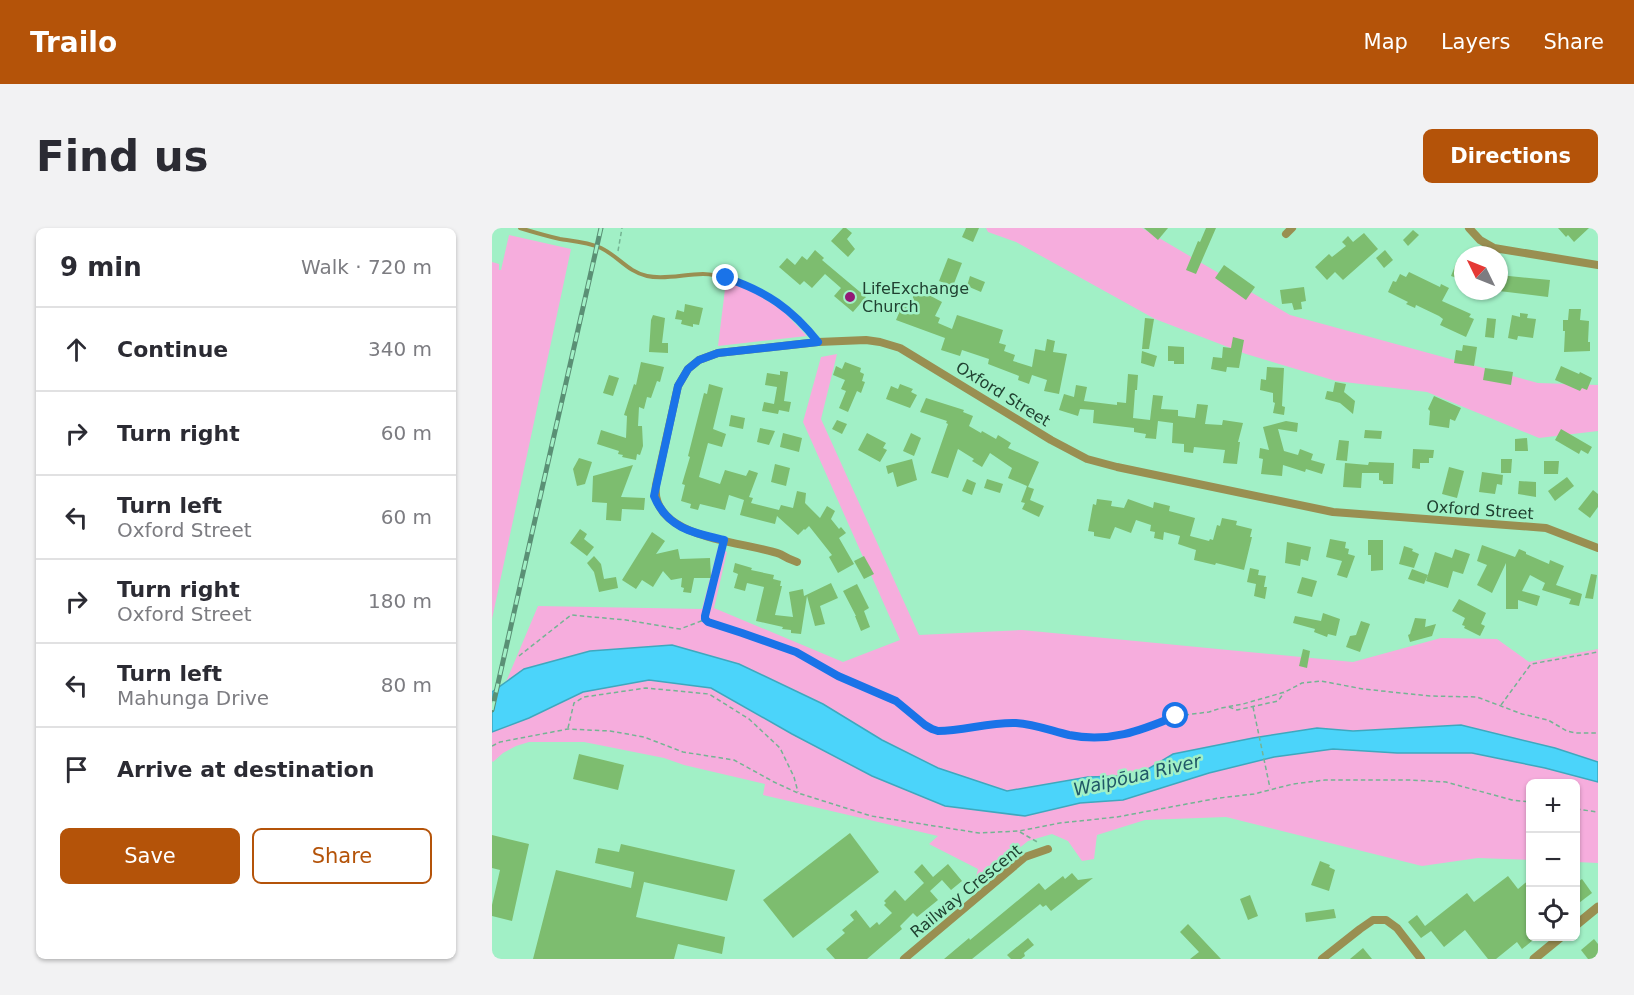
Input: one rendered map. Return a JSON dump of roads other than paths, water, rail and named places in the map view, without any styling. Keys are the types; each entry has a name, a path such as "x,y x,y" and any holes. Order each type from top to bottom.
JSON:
{"street":[{"path":"1469,228 1480,240 1494,248 1598,265"},
{"name":"Oxford Street","path":"796,562 779,554 690,532 674,523 659,508 654,496 678,386 688,369 699,360 718,353 818,342 866,340 879,342 900,348 1051,440 1087,459 1333,512 1546,528 1598,548"},
{"name":"Railway Crescent","path":"904,959 1025,857 1048,849"},
{"path":"1580,921 1598,907"},
{"path":"1322,959 1373,921 1386,920 1397,928 1421,959"},
{"path":"1537,958 1556,941"}],"lane":[{"path":"520,228 598,246 608,251 632,271 648,277 704,274 745,284 771,297 789,310 818,342"}],"water":[{"name":"Waipōua River","path":"672,645 739,664 823,704 882,740 938,768 1007,791 1088,777 1123,776 1148,769 1173,754 1317,728 1353,731 1461,725 1555,748 1598,762 1598,782 1472,753 1397,753 1333,749 1274,757 1209,773 1123,800 1080,803 1025,816 945,806 872,776 711,688 649,680 583,692 529,718 492,732 492,692 524,669 590,651"}],"railway":[{"path":"492,710 601,228"}],"place":[{"name":"LifeExchange Church","path":"850,297"}]}
